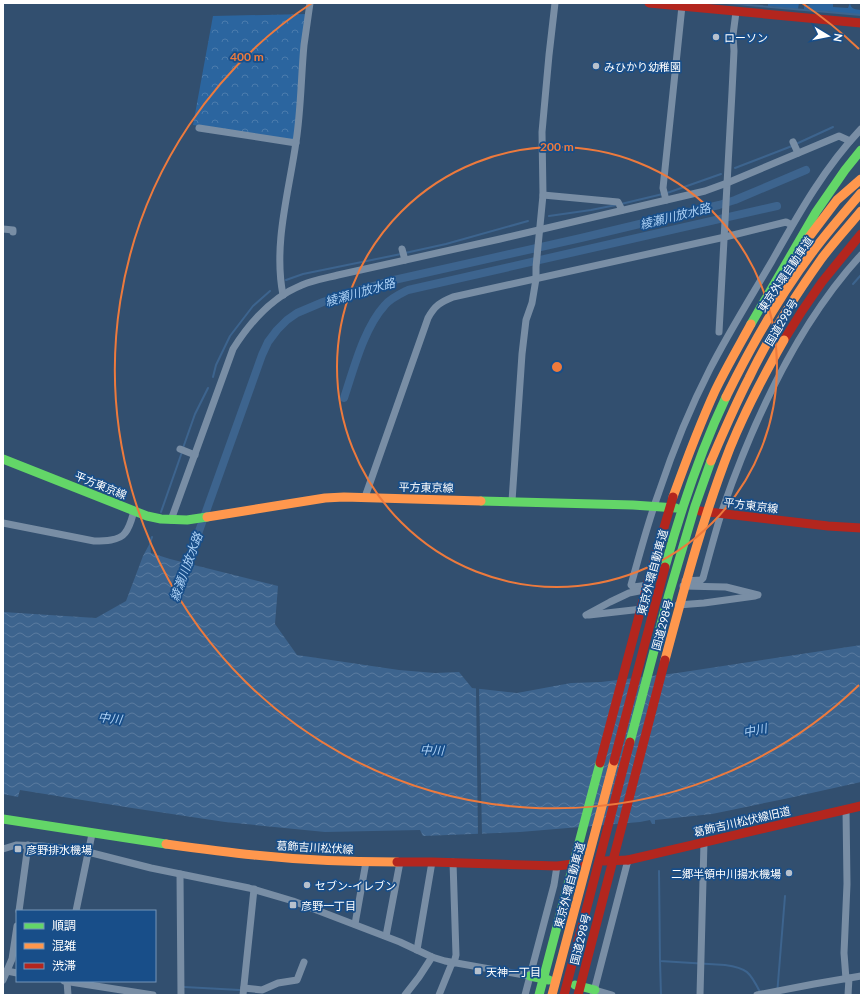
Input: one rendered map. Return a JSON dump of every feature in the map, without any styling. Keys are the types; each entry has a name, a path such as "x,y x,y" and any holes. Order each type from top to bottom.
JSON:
{"main road":[{"path":"649,3 861,23"},
{"path":"539,995 644,596 666,520 692,445 710,401 731,360 810,220 832,187 861,150"},
{"path":"763,303 800,248 833,206 861,179"},
{"name":"東京外環自動車道","path":"552,995 670,549 686,496 703,450 722,405 762,330 813,251 861,193"},
{"name":"東京外環自動車道","path":"565,995 570,970 669,594 693,513 709,466 749,377 771,337 823,257 861,210"},
{"name":"国道298号","path":"578,995 679,608 697,544 717,484 747,411 784,340 847,244 861,227"},
{"name":"国道298号","path":"822,282 861,234"},
{"name":"平方東京線","path":"3,459 147,516 171,520 187,520 325,498 365,497 633,504 820,525 861,528"},
{"name":"葛飾吉川松伏線旧道","path":"628,860 861,806"},
{"name":"葛飾吉川松伏線","path":"3,819 155,843 255,855 320,860 366,862 453,862 557,866 598,861 628,860"},
{"path":"530,976 594,992"}],"street":[{"path":"283,295 280,283 281,233 300,112 304,44 310,3"},
{"path":"512,501 522,354 526,320 532,303 536,279 542,195 542,132 555,3"},
{"path":"665,196 663,188 682,6"},
{"path":"720,332 734,51 732,35 736,12"},
{"path":"199,128 296,143"},
{"path":"861,129 825,174 803,206 710,369 676,446 654,506 632,584 633,587 668,582 697,581 703,578 722,513 753,431 802,335 820,306 861,255"},
{"path":"171,520 233,349 244,332 259,314 283,295 312,281 404,255 540,229 665,196 704,191 727,183 839,136 850,141"},
{"path":"794,144 798,154"},
{"path":"542,195 620,207"},
{"path":"365,497 428,318 431,312 442,301 453,297 725,237 786,222 792,226"},
{"path":"3,229 13,230 13,232"},
{"path":"180,449 195,455"},
{"path":"3,523 94,541 106,541 115,539 125,534 134,511"},
{"path":"668,582 679,586 726,587 758,595 704,603 586,615 629,593 659,586 668,582"},
{"path":"846,809 847,884 844,953 848,978 848,995"},
{"path":"76,910 92,834"},
{"path":"700,995 704,842"},
{"path":"3,849 16,845 43,846 88,852 151,868 254,890 293,901 386,936 432,957 453,963 530,976"},
{"path":"19,910 28,846"},
{"path":"612,995 594,992 628,860"},
{"path":"354,924 366,862"},
{"path":"386,936 400,862"},
{"path":"417,950 432,862"},
{"path":"439,995 453,963 456,948 453,862"},
{"path":"525,995 554,885 557,866"},
{"path":"180,874 181,995"},
{"path":"254,890 243,991 262,990 278,983 297,980 304,962"},
{"path":"3,980 12,959 16,933"},
{"path":"404,995 419,977 432,957"},
{"path":"7,971 16,973"},
{"path":"757,995 784,992 861,976"},
{"path":"66,982 68,995"},
{"path":"70,982 113,992 153,995"}],"green space":[{"path":"768,3 799,3 798,9 768,6"},
{"path":"811,3 833,3 833,7 848,8 850,3 853,8 861,10 861,15 804,9 804,6"},
{"path":"307,14 295,141 193,125 213,16"}],"water":[{"name":"中川","path":"150,543 151,553 278,586 275,624 297,655 399,670 435,673 459,672 472,688 517,693 571,683 601,682 677,673 861,645 861,782 712,814 655,820 655,824 652,824 650,820 520,832 423,836 420,830 325,832 225,822 20,790 18,797 3,794 3,612 96,618 126,601 143,556"}],"pier":[{"path":"476,686 479,687 482,836 478,836"}],"waterway":[{"path":"726,3 861,15"},
{"path":"796,144 833,127"},
{"path":"735,168 792,146"},
{"name":"綾瀬川放水路","path":"184,573 262,355 268,342 277,330 297,313 323,302 394,280 719,205 735,200 806,170"},
{"path":"621,204 667,193 721,174"},
{"path":"549,216 616,205"},
{"name":"綾瀬川放水路","path":"344,398 360,349 371,325 387,303 396,296 408,290 777,206"},
{"path":"405,253 446,244 528,221"},
{"path":"286,280 303,274 401,254"},
{"path":"853,284 861,275"},
{"path":"213,377 216,365 230,336 253,306 270,291"},
{"path":"183,448 195,414 208,388"},
{"path":"161,512 182,452"},
{"path":"150,543 152,537"},
{"path":"659,871 660,961 725,965 738,968 750,975 760,992"},
{"path":"777,995 785,896"},
{"path":"660,961 661,995"},
{"path":"184,987 240,990"}],"traffic: fast":[{"path":"751,324 816,212 845,170 861,150"},
{"path":"665,567 692,481 726,397"},
{"path":"3,459 147,516 161,519 187,520 207,517"},
{"path":"630,742 669,594 695,506 711,461"},
{"path":"481,501 633,505 676,508"},
{"path":"539,995 600,763"},
{"path":"3,819 166,844"},
{"path":"530,976 549,980"},
{"path":"575,985 595,990"}],"traffic: slow":[{"path":"806,241 837,200 861,179"},
{"path":"726,397 756,340 789,285 801,267 861,193"},
{"path":"711,461 739,398 774,332 792,302 822,258 861,211"},
{"path":"673,497 715,391 751,324"},
{"path":"665,660 694,553 720,474 748,407 784,340"},
{"path":"207,517 325,498 344,497 481,501"},
{"path":"552,995 614,761"},
{"path":"166,844 232,853 289,858 397,862"}],"traffic: jam":[{"path":"649,3 861,23"},
{"path":"784,340 822,282 861,234"},
{"path":"600,763 648,582 673,497"},
{"path":"700,511 828,526 861,528"},
{"path":"614,761 665,567"},
{"path":"578,995 665,660"},
{"path":"564,995 630,742"},
{"path":"628,860 861,806"},
{"path":"604,861 628,860"},
{"path":"397,862 557,866 581,863"}],"place":[{"name":"ローソン","path":"716,37"},
{"name":"みひかり幼稚園","path":"596,66"},
{"name":"彦野排水機場","path":"18,849"},
{"name":"二郷半領中川揚水機場","path":"789,873"},
{"name":"セブン-イレブン","path":"307,885"},
{"name":"彦野一丁目","path":"293,905"},
{"name":"天神一丁目","path":"478,971"}]}
